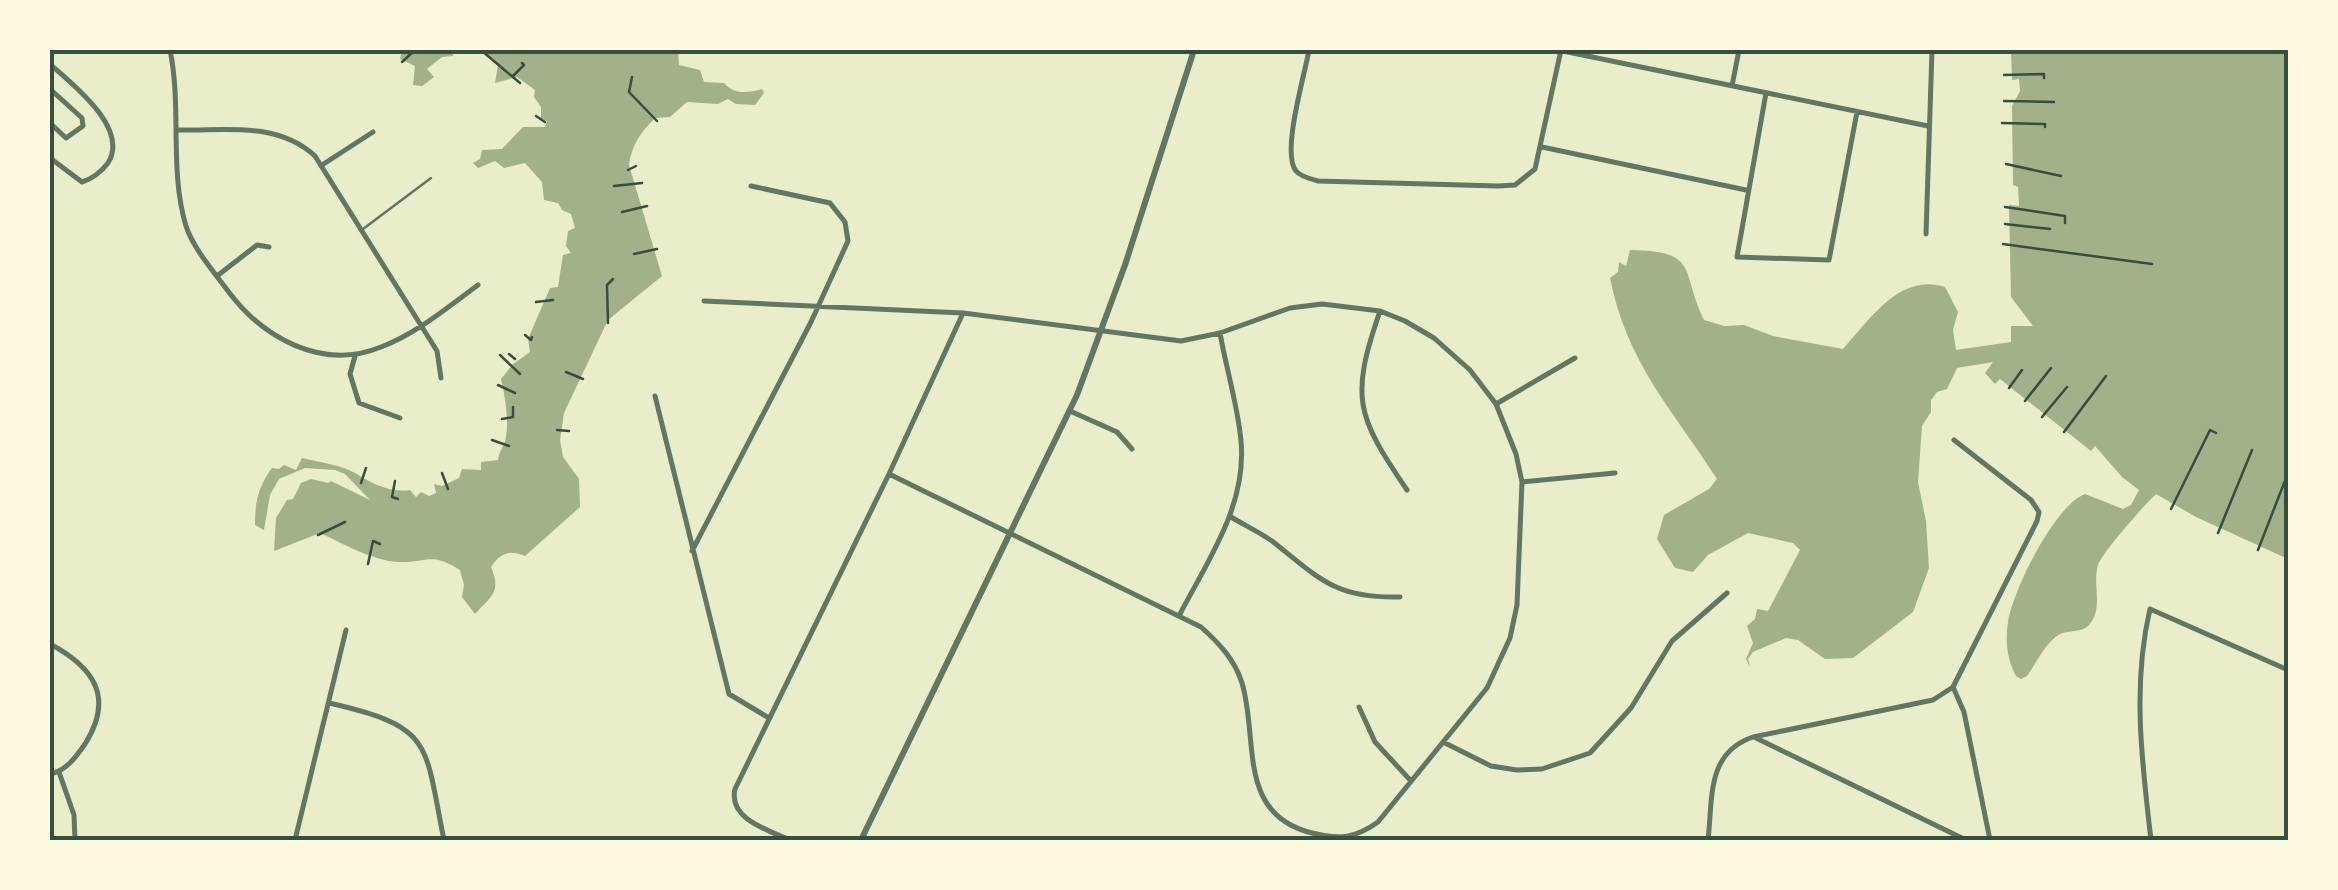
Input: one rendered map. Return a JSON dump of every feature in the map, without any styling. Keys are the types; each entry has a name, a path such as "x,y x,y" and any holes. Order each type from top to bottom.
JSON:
{"street":[{"path":"170,50 186,229 256,324 304,350 355,356 384,347 478,285"},
{"path":"861,840 1070,411 1102,329 1194,50"},
{"path":"1309,50 1290,151 1294,170 1318,181 1507,186 1529,176 1539,160 1560,50 1928,126"},
{"path":"1732,86 1739,50"},
{"path":"1926,234 1932,50"},
{"path":"50,64 94,104 105,120 112,147 110,159 101,170 82,182 50,158"},
{"path":"50,89 82,118 83,126 66,138 50,123"},
{"path":"1766,93 1737,257 1829,260 1856,112"},
{"path":"178,130 253,130 296,140 322,165 437,351 441,378"},
{"path":"322,165 373,132"},
{"path":"1542,147 1746,190"},
{"path":"692,551 811,322 848,241 845,222 830,203 751,186"},
{"path":"217,276 257,245 269,247"},
{"path":"704,301 963,312 1181,340 1220,333 1290,308 1322,304 1380,311 1405,320 1452,352 1496,404 1522,482 1517,605 1510,638 1486,688 1378,822 1346,838 1306,836 1275,814 1260,794 1252,770 1242,684 1232,661 1201,627 889,474"},
{"path":"1380,311 1364,358 1360,402 1375,444 1407,490"},
{"path":"790,840 744,817 734,802 736,789 963,312"},
{"path":"1180,615 1231,516 1239,488 1242,441 1220,333"},
{"path":"355,356 350,374 359,402 400,418"},
{"path":"1496,404 1575,358"},
{"path":"655,396 729,694 769,718"},
{"path":"1070,411 1117,432 1132,449"},
{"path":"1708,840 1718,763 1730,747 1753,736 1933,700 1953,687 2038,512 2031,500 1954,440"},
{"path":"1522,482 1615,473"},
{"path":"1231,516 1331,586 1376,598 1400,598"},
{"path":"1445,743 1490,766 1517,770 1542,769 1590,753 1631,708 1672,641 1727,593"},
{"path":"2150,840 2141,758 2140,678 2142,642 2150,609 2288,670"},
{"path":"295,840 346,630"},
{"path":"50,644 69,654 87,672 98,694 99,721 78,756 59,772 50,774"},
{"path":"1953,687 1964,712 1990,840"},
{"path":"329,703 395,721 422,748 432,770 444,840"},
{"path":"1359,707 1375,742 1411,782"},
{"path":"1753,736 1966,840"},
{"path":"59,772 74,814 75,840"}],"lane":[{"path":"362,230 431,178"}],"path":[{"path":"402,62 415,50"},
{"path":"482,50 520,84"},
{"path":"511,78 522,63"},
{"path":"2004,75 2044,74 2044,78"},
{"path":"632,77 629,92 658,121"},
{"path":"2004,101 2054,102"},
{"path":"536,116 545,122"},
{"path":"2002,123 2045,127"},
{"path":"2006,164 2061,176"},
{"path":"628,170 636,166"},
{"path":"614,186 642,184"},
{"path":"622,212 646,206"},
{"path":"2004,206 2066,216 2065,223"},
{"path":"2006,224 2050,229"},
{"path":"2002,244 2152,264"},
{"path":"634,254 657,249"},
{"path":"608,322 608,285 613,278"},
{"path":"543,311 539,302 553,300"},
{"path":"525,335 531,340 532,336"},
{"path":"510,354 515,359"},
{"path":"500,355 520,374"},
{"path":"2025,401 2052,368"},
{"path":"2008,388 2022,370"},
{"path":"566,372 584,378"},
{"path":"2064,432 2106,376"},
{"path":"498,386 515,393"},
{"path":"2042,417 2067,387"},
{"path":"502,419 513,417 514,407"},
{"path":"556,430 569,432"},
{"path":"2171,509 2210,430 2216,433"},
{"path":"492,440 509,446"},
{"path":"2218,533 2252,450"},
{"path":"362,482 366,468"},
{"path":"442,473 448,489"},
{"path":"2258,550 2288,473"},
{"path":"396,481 392,497 398,499"},
{"path":"318,536 345,522"},
{"path":"368,564 373,542 380,544"}],"shaded area":[{"path":"402,50 453,50 453,56 442,57 427,69 434,77 422,86 413,85 415,66 400,59"},
{"path":"479,50 678,50 679,65 700,70 704,82 724,83 742,92 762,89 764,93 755,105 736,104 728,99 718,104 687,102 670,117 655,118 638,139 629,165 662,276 608,320 564,413 560,440 563,457 579,479 580,507 525,556 510,553 498,558 491,567 493,594 475,614 462,597 460,570 442,561 388,561 320,533 274,551 276,518 301,483 311,479 331,481 370,500 345,474 305,468 279,479 270,495 264,530 255,525 258,495 272,468 284,465 296,470 302,458 344,468 382,487 410,490 416,497 421,492 429,496 436,493 434,484 442,486 459,478 462,469 481,470 481,462 498,460 507,430 501,379 530,352 528,339 550,288 558,287 563,255 571,253 566,246 568,231 575,228 571,214 558,203 544,200 542,182 525,163 504,168 495,161 478,168 473,163 480,159 482,150 502,149 523,127 545,127 547,121 541,118 535,90 517,77 495,83 498,65"},
{"path":"2011,50 2288,50 2288,559 2156,494 2101,559 2096,611 2089,625 2055,638 2021,679 2016,676 2009,656 2008,622 2037,550 2073,501 2085,494 2123,509 2131,505 2139,490 2095,446 2091,451 2000,379 1995,384 1985,373 1993,362 1957,368 1947,389 1937,392 1931,400 1931,412 1922,426 1918,482 1929,568 1913,612 1853,658 1825,659 1798,640 1786,638 1753,652 1748,659 1750,667 1746,659 1753,643 1747,626 1755,619 1757,609 1768,611 1800,550 1793,543 1748,533 1708,555 1693,572 1675,568 1657,539 1664,515 1709,489 1717,479 1639,360 1610,278 1618,272 1619,262 1626,266 1630,250 1668,254 1684,267 1704,320 1724,326 1744,325 1773,336 1843,349 1888,301 1914,286 1929,284 1945,287 1958,312 1953,330 1956,350 2011,342 2011,326 2033,326 2011,297 2009,205 2019,206 2018,187 2013,185 2012,106 2020,91 2019,79 2012,80"}]}
